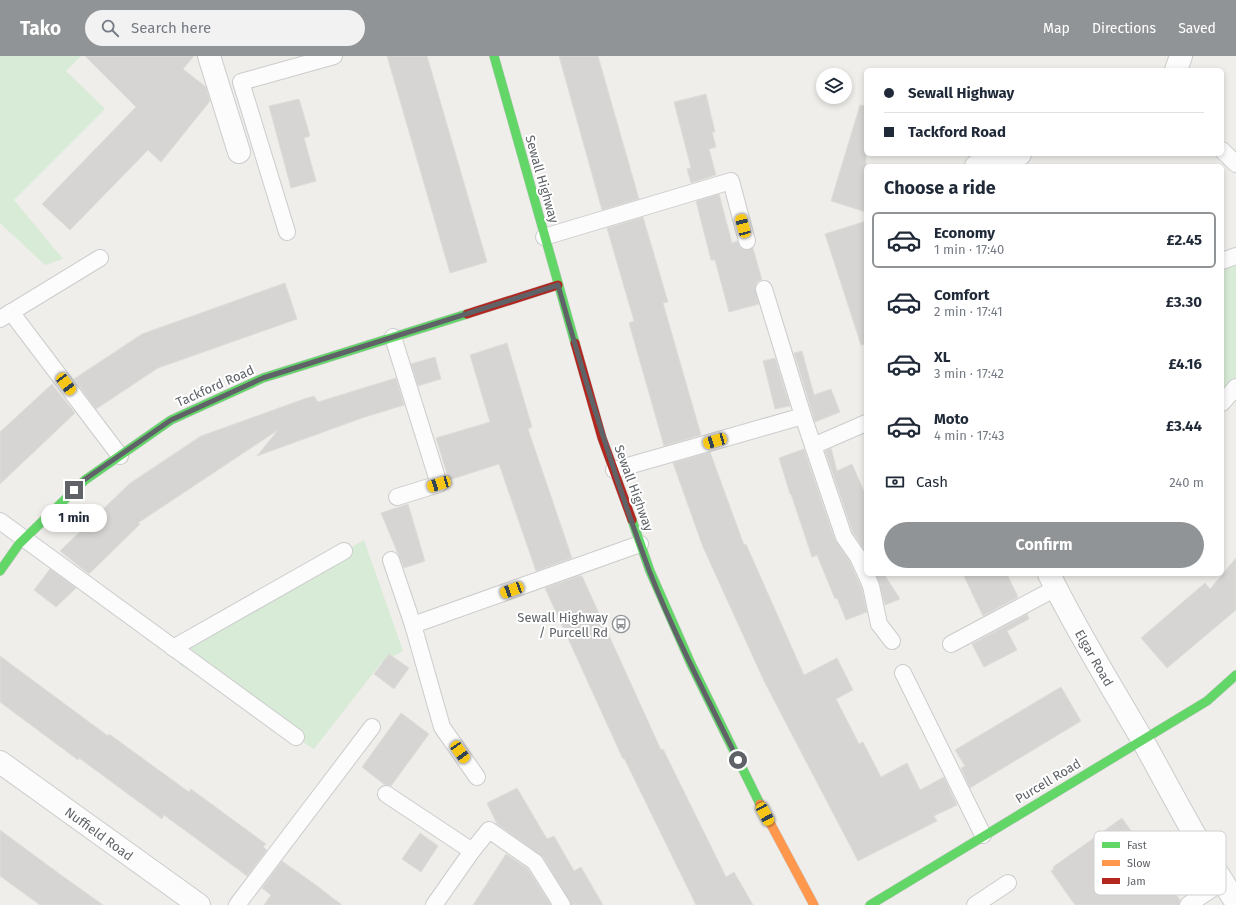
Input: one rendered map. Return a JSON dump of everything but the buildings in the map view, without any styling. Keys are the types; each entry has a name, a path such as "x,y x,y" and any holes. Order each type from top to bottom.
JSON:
{"street":[{"path":"209,56 239,152"},
{"name":"Sewall Highway","path":"494,56 602,438 650,571 694,671 758,801 814,905"},
{"path":"1177,68 1181,56"},
{"path":"983,164 1013,156"},
{"name":"Tackford Road","path":"0,571 25,539 84,480 171,420 263,378 558,285"},
{"name":"Elgar Road","path":"1052,581 1076,629 1142,740 1192,831"},
{"name":"Purcell Road","path":"870,905 983,835 1207,701 1236,675"},
{"name":"Nuffield Road","path":"0,762 199,905"},
{"name":"Elgar Road","path":"1226,887 1236,901"}],"lane":[{"path":"287,232 241,82 334,56"},
{"path":"1224,152 1236,164"},
{"path":"544,237 731,181 747,241"},
{"path":"1224,260 1236,256"},
{"path":"100,258 6,315 120,456"},
{"path":"764,289 803,416 844,537 858,557 864,570"},
{"path":"392,337 439,484 397,497"},
{"path":"1224,401 1236,387"},
{"path":"614,470 803,416"},
{"path":"813,446 864,424"},
{"path":"0,521 296,737"},
{"path":"413,626 640,544"},
{"path":"173,648 344,551"},
{"path":"391,560 413,626 442,727 477,777"},
{"path":"867,576 871,586 878,624 892,640"},
{"path":"952,644 1052,581"},
{"path":"902,673 983,835"},
{"path":"236,905 372,727"},
{"path":"386,794 472,851"},
{"path":"434,905 472,851 489,830 535,862 562,905"},
{"path":"975,905 1008,883"},
{"path":"1188,905 1203,895"}],"green space":[{"path":"0,56 81,56 66,71 105,109 14,200 63,259 45,265 0,223"},
{"path":"1236,262 1236,381 1224,398 1224,265"},
{"path":"364,540 403,651 381,663 314,749 179,664 176,649"}],"traffic: fast":[{"path":"494,56 575,343"},
{"path":"0,571 19,544 85,480 171,420 263,378 467,314"},
{"path":"632,520 650,571 691,664 760,804"},
{"path":"870,905 1207,701 1236,675"}],"traffic: slow":[{"path":"760,804 814,905"}],"traffic: jam":[{"path":"467,314 558,285"},
{"path":"575,343 602,438 632,520"}],"place":[{"name":"Sewall Highway / Purcell Rd","path":"621,624"}],"route":[{"path":"74,490 84,480 171,420 263,378 558,285 602,438 650,571 691,664 738,760"}]}
